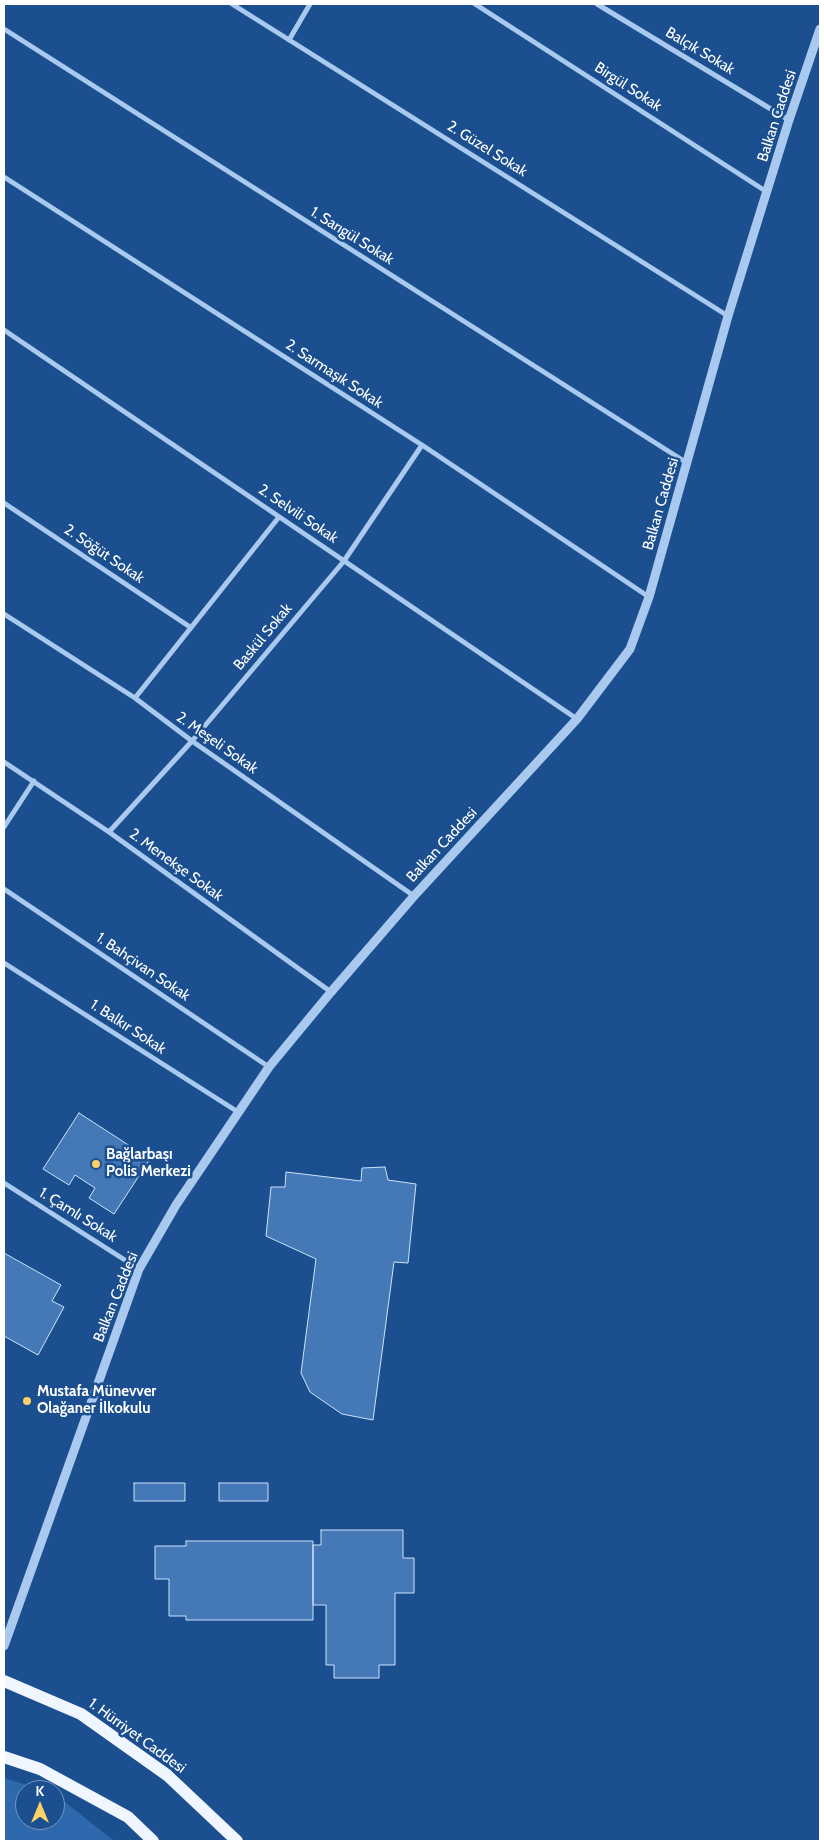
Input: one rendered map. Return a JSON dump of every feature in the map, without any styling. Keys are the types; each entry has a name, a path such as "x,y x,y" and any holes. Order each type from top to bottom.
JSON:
{"main road":[{"name":"1. Hürriyet Caddesi","path":"4,1681 81,1714 167,1774 237,1841"},
{"path":"4,1757 40,1770 128,1817 153,1841"}],"street":[{"name":"2. Güzel Sokak","path":"232,4 728,316"},
{"path":"289,40 310,4"},
{"name":"Birgül Sokak","path":"475,4 483,6 767,192"},
{"name":"Balçık Sokak","path":"597,4 789,120"},
{"name":"1. Sarıgül Sokak","path":"4,29 687,463"},
{"name":"Balkan Caddesi","path":"4,1646 140,1268 176,1205 269,1067 414,896 577,719 630,650 649,597 728,316 789,120 820,30"},
{"name":"2. Sarmaşık Sokak","path":"4,177 422,445 649,597"},
{"name":"2. Selvili Sokak","path":"4,330 577,719"},
{"name":"Baskül Sokak","path":"108,832 192,741 344,561 422,445"},
{"name":"2. Söğüt Sokak","path":"4,503 190,627"},
{"path":"134,698 279,517"},
{"name":"2. Meşeli Sokak","path":"4,614 134,698 192,741 414,896"},
{"name":"2. Menekşe Sokak","path":"4,762 108,832 331,992"},
{"path":"4,827 34,781"},
{"name":"1. Bahçivan Sokak","path":"4,889 269,1067"},
{"name":"1. Balkır Sokak","path":"4,963 238,1112"},
{"name":"1. Çamlı Sokak","path":"4,1183 140,1268"}],"shaded area":[{"path":"4,1778 15,1781 15,1830 65,1830 65,1802 114,1841 4,1841"}],"building":[{"name":"Bağlarbaşı Polis Merkezi","path":"79,1113 150,1159 114,1214 89,1198 95,1188 75,1175 69,1185 43,1169"},
{"path":"385,1167 388,1180 416,1184 408,1263 394,1262 373,1420 342,1414 310,1392 301,1373 316,1259 266,1236 271,1187 285,1187 286,1172 361,1181 362,1168"},
{"path":"4,1253 61,1285 52,1301 64,1307 38,1355 4,1336"},
{"path":"134,1483 185,1483 185,1501 134,1501"},
{"path":"219,1483 268,1483 268,1501 219,1501"},
{"path":"321,1530 403,1530 403,1558 414,1558 414,1593 395,1593 395,1665 379,1665 379,1678 334,1678 334,1665 326,1665 326,1605 313,1605 313,1545 321,1545"},
{"path":"186,1541 313,1541 313,1620 186,1620 186,1616 169,1616 169,1579 155,1579 155,1546 186,1546"}],"place":[{"name":"Bağlarbaşı Polis Merkezi","path":"96,1164"},
{"name":"Mustafa Münevver Olağaner İlkokulu","path":"27,1401"}]}
